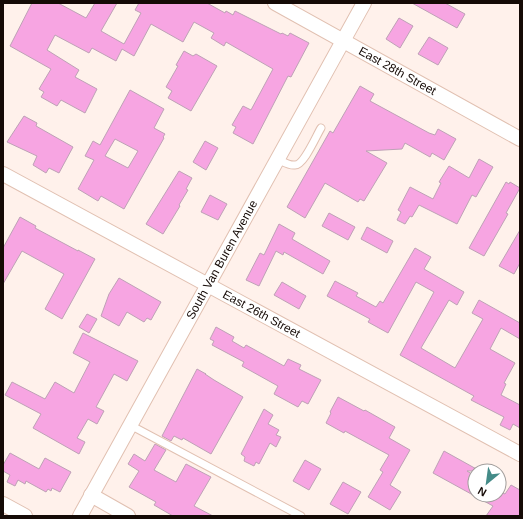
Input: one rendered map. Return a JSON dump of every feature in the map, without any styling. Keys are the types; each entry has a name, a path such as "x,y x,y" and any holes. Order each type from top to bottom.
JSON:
{"street":[{"name":"East 28th Street","path":"275,3 519,135"},
{"name":"South Van Buren Avenue","path":"80,516 364,3"},
{"name":"East 26th Street","path":"3,174 520,454"},
{"path":"92,495 128,516"},
{"path":"3,504 25,516"}],"lane":[{"path":"277,159 293,166 303,161 321,128"},
{"path":"130,425 301,516"}],"building":[{"path":"32,3 58,3 86,18 95,3 117,3 101,31 124,44 141,13 135,10 139,3 207,3 225,13 226,11 233,15 235,11 281,34 282,33 288,36 290,33 309,43 291,77 288,76 253,144 233,133 236,127 232,125 243,106 251,110 273,69 226,42 224,46 211,38 214,33 194,22 183,42 151,24 134,56 122,49 116,61 92,48 89,53 55,35 47,50 79,70 75,77 97,89 85,113 61,100 57,106 41,97 44,92 39,89 51,69 10,46"},
{"path":"412,3 445,3 465,14 457,28"},
{"path":"399,18 413,26 400,48 386,39"},
{"path":"429,37 448,48 438,65 418,54"},
{"path":"184,51 193,56 196,54 217,66 191,111 168,98 172,91 166,87 178,66 176,65"},
{"path":"360,86 374,94 370,101 429,133 435,135 438,129 456,139 444,160 432,153 430,157 405,143 402,149 366,151 387,163 364,201 360,199 358,202 325,183 305,218 287,207 330,131 333,133"},
{"path":"130,90 164,109 154,128 165,134 163,137 164,138 124,209 101,196 98,201 78,189 94,160 85,156 93,141 100,145","holes":["115,139 138,151 128,168 105,156"]},
{"path":"24,116 37,123 36,126 73,147 59,173 49,168 46,173 33,165 37,156 7,142"},
{"path":"205,141 218,148 206,170 193,162"},
{"path":"479,159 493,167 476,197 472,195 457,224 419,205 412,217 410,216 405,224 397,220 401,212 398,210 410,187 433,199 441,183 439,182 449,166 469,178"},
{"path":"179,171 192,178 186,189 188,190 179,205 180,206 163,234 146,224"},
{"path":"506,182 509,184 510,182 520,188 506,213 508,214 484,256 469,248"},
{"path":"210,195 227,204 218,220 201,212"},
{"path":"329,213 355,227 348,240 322,226"},
{"path":"20,217 36,226 35,228 95,259 62,319 45,309 64,274 22,251 3,284 3,248"},
{"path":"279,224 295,233 292,239 330,261 323,274 284,252 283,255 276,251 259,286 246,280 260,253 264,255"},
{"path":"367,227 393,241 387,253 361,239"},
{"path":"520,230 520,263 514,274 499,266"},
{"path":"415,248 431,257 424,269 464,292 457,305 449,300 421,348 455,368 483,319 472,313 479,300 520,323 520,339 501,328 490,349 515,363 504,383 506,384 501,395 520,405 520,428 513,424 510,430 500,425 504,417 471,400 474,396 400,355 434,292 416,282 388,333 368,322 370,319 327,296 335,281 358,293 356,296 376,307 380,301 383,303"},
{"path":"119,278 161,302 151,320 147,318 144,322 127,312 119,326 101,316 109,294"},
{"path":"282,282 306,296 299,309 274,295"},
{"path":"87,314 97,319 89,333 79,327"},
{"path":"216,327 234,337 232,341 244,348 246,345 284,366 288,359 301,365 299,369 321,380 308,404 302,401 298,407 274,394 278,386 242,366 244,362 212,345 214,341 210,339"},
{"path":"83,333 138,361 127,381 114,374 96,407 104,411 97,424 88,419 77,438 85,442 79,454 33,428 41,414 5,395 12,382 45,399 55,382 74,393 90,362 73,353"},
{"path":"197,369 243,397 211,454 183,438 182,440 174,436 171,441 162,436"},
{"path":"338,397 395,427 389,438 410,450 390,485 401,492 390,510 368,497 383,472 380,470 389,455 345,431 344,433 326,423"},
{"path":"264,409 273,415 268,424 279,430 276,435 281,437 276,447 270,443 259,464 256,462 254,466 244,461 245,457 241,454"},
{"path":"155,444 166,450 154,470 176,482 186,464 211,477 194,506 213,516 173,516 154,505 156,502 129,487 139,471 128,464 134,454 145,461"},
{"path":"444,451 467,464 467,492 433,473"},
{"path":"10,453 39,469 45,458 71,472 60,492 52,488 51,491 48,489 46,492 26,481 25,484 18,480 15,486 7,482 10,475 3,471 3,465"},
{"path":"305,460 321,469 309,490 293,481"},
{"path":"343,482 361,492 348,514 330,504"},
{"path":"511,485 520,490 520,516 486,516 493,506 488,503 507,503 507,491"}]}
